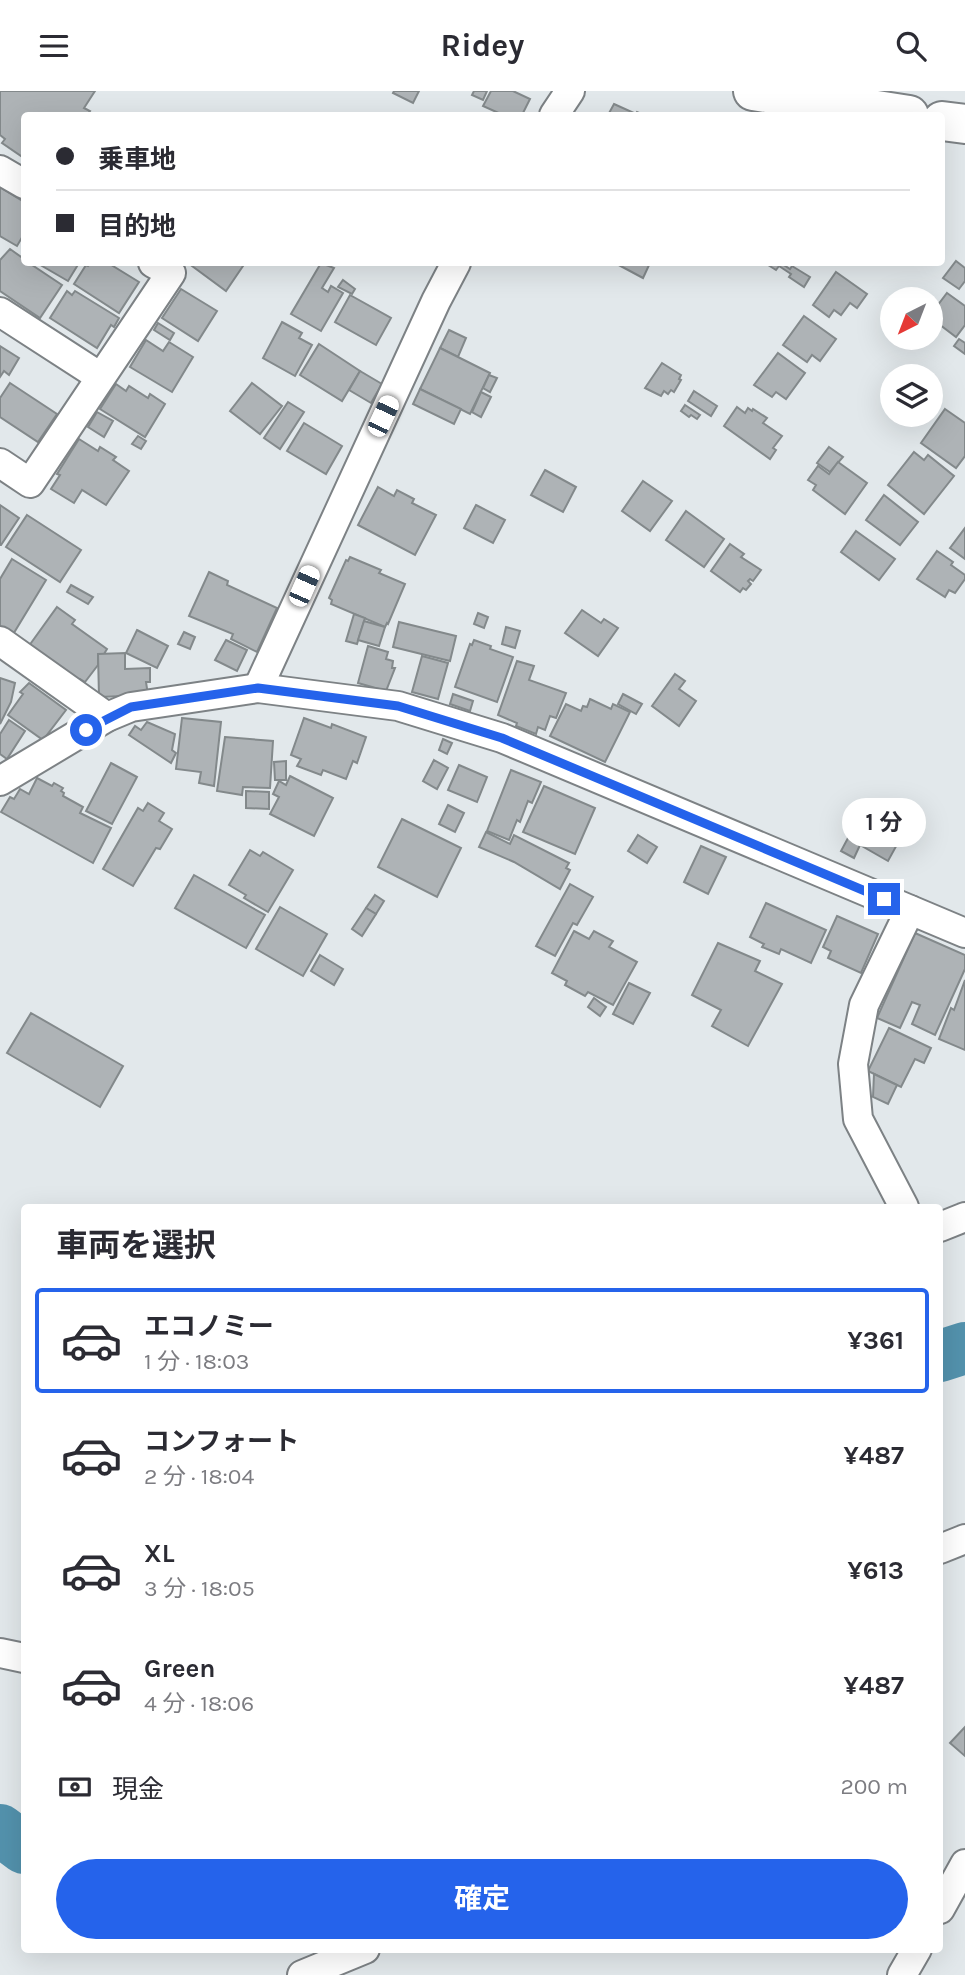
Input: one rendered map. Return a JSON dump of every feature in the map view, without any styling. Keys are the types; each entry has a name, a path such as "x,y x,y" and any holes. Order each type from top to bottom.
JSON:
{"highway":[{"path":"753,91 890,112"},
{"path":"945,121 965,124"}],"street":[{"path":"556,112 570,91"},
{"path":"0,170 21,182"},
{"path":"0,463 30,483 99,376 171,273 158,266"},
{"path":"258,688 430,313 454,266"},
{"path":"0,312 99,376"},
{"path":"0,641 107,717"},
{"path":"0,781 107,717 131,707 258,688 398,706 502,738 965,933"},
{"path":"902,1204 858,1119 853,1064 864,1005 910,910"},
{"path":"943,1226 965,1217"},
{"path":"943,1548 965,1539"},
{"path":"0,1653 21,1657"},
{"path":"943,1904 965,1864"},
{"path":"302,1975 355,1953"},
{"path":"902,1975 915,1953"}],"building":[{"path":"0,91 95,91 84,108 89,112 21,112 21,156 2,143 5,139 0,135"},
{"path":"419,91 413,103 393,93"},
{"path":"474,91 487,91 483,100 472,95"},
{"path":"491,91 513,91 530,99 524,112 496,112 483,106"},
{"path":"614,104 632,112 610,112"},
{"path":"0,187 21,200 21,239 17,246 0,236"},
{"path":"10,249 21,257 21,266 34,266 62,285 40,318 0,291 0,260"},
{"path":"956,261 965,268 965,281 959,289 943,278"},
{"path":"42,266 77,266 68,281"},
{"path":"85,266 113,266 139,282 119,313 74,284"},
{"path":"192,266 243,266 226,291"},
{"path":"319,266 334,268 322,288 328,292 331,286 343,293 321,331 291,314"},
{"path":"621,266 649,266 643,278"},
{"path":"779,266 790,269 792,266 810,277 804,287 789,277 791,274"},
{"path":"836,272 867,294 857,308 850,303 841,315 834,310 829,317 813,305"},
{"path":"343,280 355,289 352,294 338,287"},
{"path":"181,289 217,311 198,341 162,318"},
{"path":"67,291 72,295 75,291 119,318 114,327 111,325 97,348 50,318"},
{"path":"947,293 965,306 965,325 956,337 943,327 943,298"},
{"path":"350,295 391,318 376,345 335,322"},
{"path":"804,316 836,339 820,361 812,355 807,362 783,345"},
{"path":"282,322 302,333 299,338 312,345 295,376 263,358"},
{"path":"158,323 174,333 170,340 154,330"},
{"path":"449,330 466,338 458,357 440,348"},
{"path":"959,339 965,343 965,354 954,346"},
{"path":"146,340 163,351 169,342 193,357 172,392 130,367"},
{"path":"319,344 360,371 342,401 300,375"},
{"path":"0,346 19,358 9,375 4,371 0,377"},
{"path":"440,348 490,373 470,414 420,389"},
{"path":"778,353 805,373 786,399 776,392 772,397 754,385"},
{"path":"662,363 681,375 681,380 674,392 671,390 668,394 664,391 661,396 645,388"},
{"path":"360,371 382,384 371,403 349,390"},
{"path":"489,375 497,378 490,392 483,388"},
{"path":"10,383 57,414 38,442 0,417 0,398"},
{"path":"252,383 282,406 260,434 230,411"},
{"path":"116,384 126,391 129,386 148,398 150,394 165,404 145,437 100,409"},
{"path":"420,389 461,409 454,424 413,404"},
{"path":"694,391 717,406 711,416 688,401"},
{"path":"481,392 491,397 481,417 472,412"},
{"path":"288,402 304,412 280,449 264,438"},
{"path":"685,405 700,415 697,419 681,411"},
{"path":"737,407 745,413 748,408 752,411 753,409 767,418 763,423 782,436 773,448 776,450 770,459 724,426"},
{"path":"945,409 965,423 965,456 956,468 921,443 932,427 943,427"},
{"path":"97,412 113,421 104,437 88,427"},
{"path":"304,423 342,446 326,474 287,451"},
{"path":"138,436 146,441 141,449 132,444"},
{"path":"79,439 98,451 100,447 116,457 113,460 129,471 106,505 82,490 74,503 51,489"},
{"path":"829,447 843,457 830,472 817,463"},
{"path":"914,452 924,460 928,455 954,476 924,514 888,485"},
{"path":"838,462 867,483 845,514 813,490 816,485 808,480 818,466 829,474"},
{"path":"545,470 576,487 563,512 531,495"},
{"path":"643,481 672,501 650,531 622,511"},
{"path":"378,487 394,496 397,490 414,499 412,503 436,515 415,555 358,525"},
{"path":"884,495 918,522 900,545 866,520"},
{"path":"0,505 19,518 1,545 0,545"},
{"path":"476,505 505,520 493,543 464,528"},
{"path":"686,511 724,539 704,567 666,540"},
{"path":"27,515 81,550 60,582 6,547"},
{"path":"965,528 965,559 950,548"},
{"path":"856,531 895,559 879,580 841,552"},
{"path":"730,544 744,554 741,557 761,570 753,581 748,581 751,584 746,590 743,588 740,592 711,571"},
{"path":"937,551 965,575 955,593 949,590 945,597 917,579"},
{"path":"350,557 405,584 385,627 331,604 332,600 329,598 346,560"},
{"path":"12,559 46,580 12,636 0,628 0,579"},
{"path":"209,572 228,581 227,585 277,608 257,652 231,639 233,634 189,616"},
{"path":"71,585 93,597 88,604 67,592"},
{"path":"57,607 75,620 72,624 107,649 104,654 98,654 98,665 85,682 80,679 75,686 26,650"},
{"path":"582,610 601,623 604,619 618,628 598,656 565,633"},
{"path":"478,613 488,617 484,628 474,624"},
{"path":"354,614 365,618 357,644 346,641"},
{"path":"364,621 385,627 379,646 358,640"},
{"path":"399,622 456,636 450,661 393,647"},
{"path":"506,627 520,631 515,648 502,644"},
{"path":"137,630 168,646 157,668 126,653"},
{"path":"184,632 195,637 190,649 178,644"},
{"path":"226,640 247,650 237,671 215,660"},
{"path":"474,640 513,657 497,702 455,687 470,644 472,645"},
{"path":"368,646 388,652 386,659 393,661 392,668 395,668 386,691 358,683"},
{"path":"125,653 125,669 150,668 150,682 146,682 148,695 99,697 98,654"},
{"path":"422,656 448,663 438,699 412,692"},
{"path":"517,661 534,666 529,680 566,693 556,718 550,716 545,730 538,727 536,734 498,715"},
{"path":"675,674 685,681 679,689 696,701 679,726 652,706"},
{"path":"0,678 15,683 11,702 0,724"},
{"path":"29,683 66,710 43,740 8,715 23,694 20,692"},
{"path":"453,694 473,701 470,711 450,704"},
{"path":"623,694 642,704 636,714 618,704"},
{"path":"590,699 611,709 613,704 630,712 605,762 550,736 566,704 581,711 583,706 587,707"},
{"path":"182,718 221,722 214,786 199,783 201,772 176,769"},
{"path":"304,718 331,728 332,724 366,737 357,763 353,761 346,779 323,770 321,775 297,766 301,759 291,755"},
{"path":"9,720 25,731 7,759 0,754 0,734"},
{"path":"147,722 175,734 172,750 176,753 171,763 129,735 135,726 141,730"},
{"path":"225,737 273,741 270,788 243,787 242,795 217,791"},
{"path":"443,739 452,743 447,754 439,750"},
{"path":"434,760 448,768 437,789 423,781"},
{"path":"286,761 286,780 275,780 274,762"},
{"path":"111,763 137,777 112,824 86,811"},
{"path":"459,765 487,777 477,802 448,790"},
{"path":"511,770 541,782 532,803 528,801 520,822 517,820 509,840 487,831"},
{"path":"290,776 333,798 314,836 270,814 279,797 273,794 279,781 286,785"},
{"path":"37,778 63,788 63,796 83,807 80,813 111,828 93,863 1,812 10,797 14,799 20,789 29,794"},
{"path":"544,786 595,808 575,854 523,832"},
{"path":"246,791 269,792 269,809 246,808"},
{"path":"873,801 910,821 888,861 860,845 854,858 841,851"},
{"path":"148,803 164,813 159,821 172,829 160,849 156,848 133,886 103,869 138,808 143,811"},
{"path":"448,805 464,813 455,832 439,824"},
{"path":"402,819 461,848 437,897 378,867"},
{"path":"486,832 510,844 514,835 569,863 566,868 570,870 560,889 514,862 479,847"},
{"path":"638,835 657,847 647,863 628,851"},
{"path":"701,846 726,857 708,894 684,882"},
{"path":"250,850 260,856 263,852 293,870 268,912 244,898 246,895 229,885"},
{"path":"194,875 265,915 246,948 175,908"},
{"path":"570,884 593,897 577,925 573,923 555,956 536,946"},
{"path":"375,895 384,901 376,914 366,908"},
{"path":"766,903 826,930 811,963 781,949 779,954 762,947 764,944 750,937"},
{"path":"280,907 327,934 303,976 256,949"},
{"path":"366,908 376,914 362,936 352,929"},
{"path":"837,916 878,934 861,973 828,958 831,951 823,947"},
{"path":"574,931 589,939 594,931 613,941 609,947 637,962 613,1005 588,992 585,996 565,985 567,981 552,973"},
{"path":"915,933 965,955 965,969 935,1035 912,1024 920,1005 912,1002 900,1028 877,1018"},
{"path":"718,943 760,961 755,971 782,984 748,1046 712,1026 721,1010 692,995"},
{"path":"320,955 343,969 334,985 311,971"},
{"path":"965,980 965,1050 939,1039"},
{"path":"629,983 650,993 633,1024 613,1014"},
{"path":"594,998 606,1007 600,1016 588,1007"},
{"path":"31,1013 123,1066 100,1107 7,1053"},
{"path":"889,1028 931,1048 924,1063 915,1059 901,1087 868,1071"},
{"path":"874,1074 897,1085 888,1104 873,1097"},
{"path":"965,1727 965,1756 950,1743"}],"waterway":[{"path":"943,1355 965,1348"},
{"path":"0,1830 21,1846"}],"route":[{"path":"86,730 131,707 258,688 398,706 502,738 884,899"}]}
